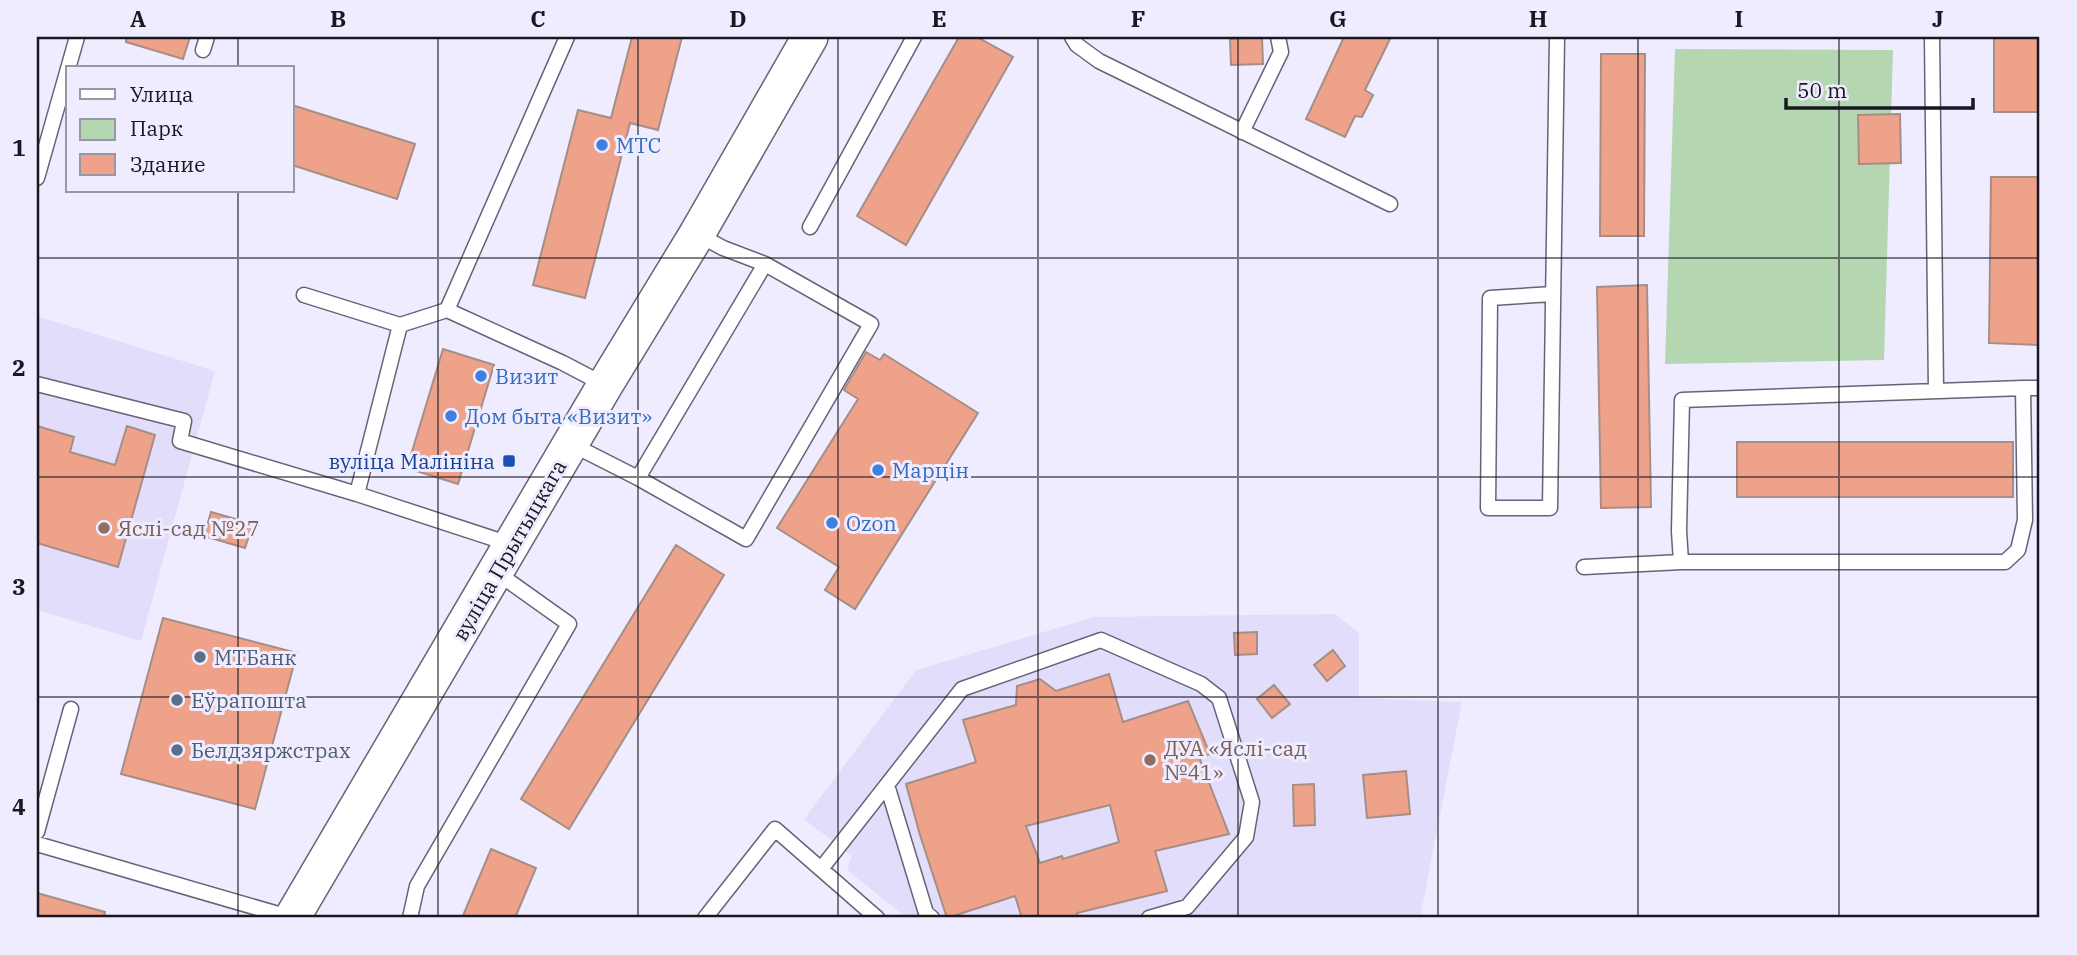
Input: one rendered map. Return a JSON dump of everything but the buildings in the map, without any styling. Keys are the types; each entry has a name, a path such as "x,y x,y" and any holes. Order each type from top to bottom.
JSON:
{"street":[{"name":"вуліца Прытыцкага","path":"292,918 810,37"}],"lane":[{"path":"69,66 77,37"},
{"path":"447,310 567,37"},
{"path":"810,227 914,37"},
{"path":"1072,37 1077,45 1099,61 1390,204"},
{"path":"1242,132 1281,52 1278,37"},
{"path":"1553,294 1490,298 1488,508 1550,508 1557,37"},
{"path":"1932,37 1936,390"},
{"path":"37,178 66,76"},
{"path":"571,444 746,539 871,324 765,264 696,234"},
{"path":"638,478 765,264"},
{"path":"304,295 400,325 447,310 605,385"},
{"path":"357,494 400,325"},
{"path":"37,384 184,421 180,441 357,494 504,558 569,624 416,886 410,918"},
{"path":"1584,567 1681,562 2005,562 2018,550 2025,520 2023,388"},
{"path":"1681,562 1679,531 1682,400 2040,388"},
{"path":"821,869 962,689 1101,640 1201,684 1219,698 1252,802 1246,837 1187,907 1149,918"},
{"path":"37,832 71,709"},
{"path":"887,785 926,912 932,918"},
{"path":"705,918 775,830 877,918"},
{"path":"37,844 292,918"}],"shaded area":[{"name":"Яслі-сад №27","path":"37,316 215,371 141,641 37,610"},
{"name":"ДУА «Яслі-сад №41»","path":"1335,614 1359,633 1359,698 1462,702 1420,918 907,918 847,870 852,856 804,819 916,670 1094,617"}],"green space":[{"path":"1675,49 1893,50 1884,360 1665,364"}],"place":[{"name":"МТС","path":"602,145"},
{"name":"Визит","path":"481,376"},
{"name":"Дом быта «Визит»","path":"451,416"},
{"name":"вуліца Малініна","path":"509,461"},
{"name":"Марцін","path":"878,470"},
{"name":"Ozon","path":"832,523"},
{"name":"Яслі-сад №27","path":"104,528"},
{"name":"МТБанк","path":"200,657"},
{"name":"Еўрапошта","path":"177,700"},
{"name":"Белдзяржстрах","path":"177,750"},
{"name":"ДУА «Яслі-сад №41»","path":"1150,760"}]}
